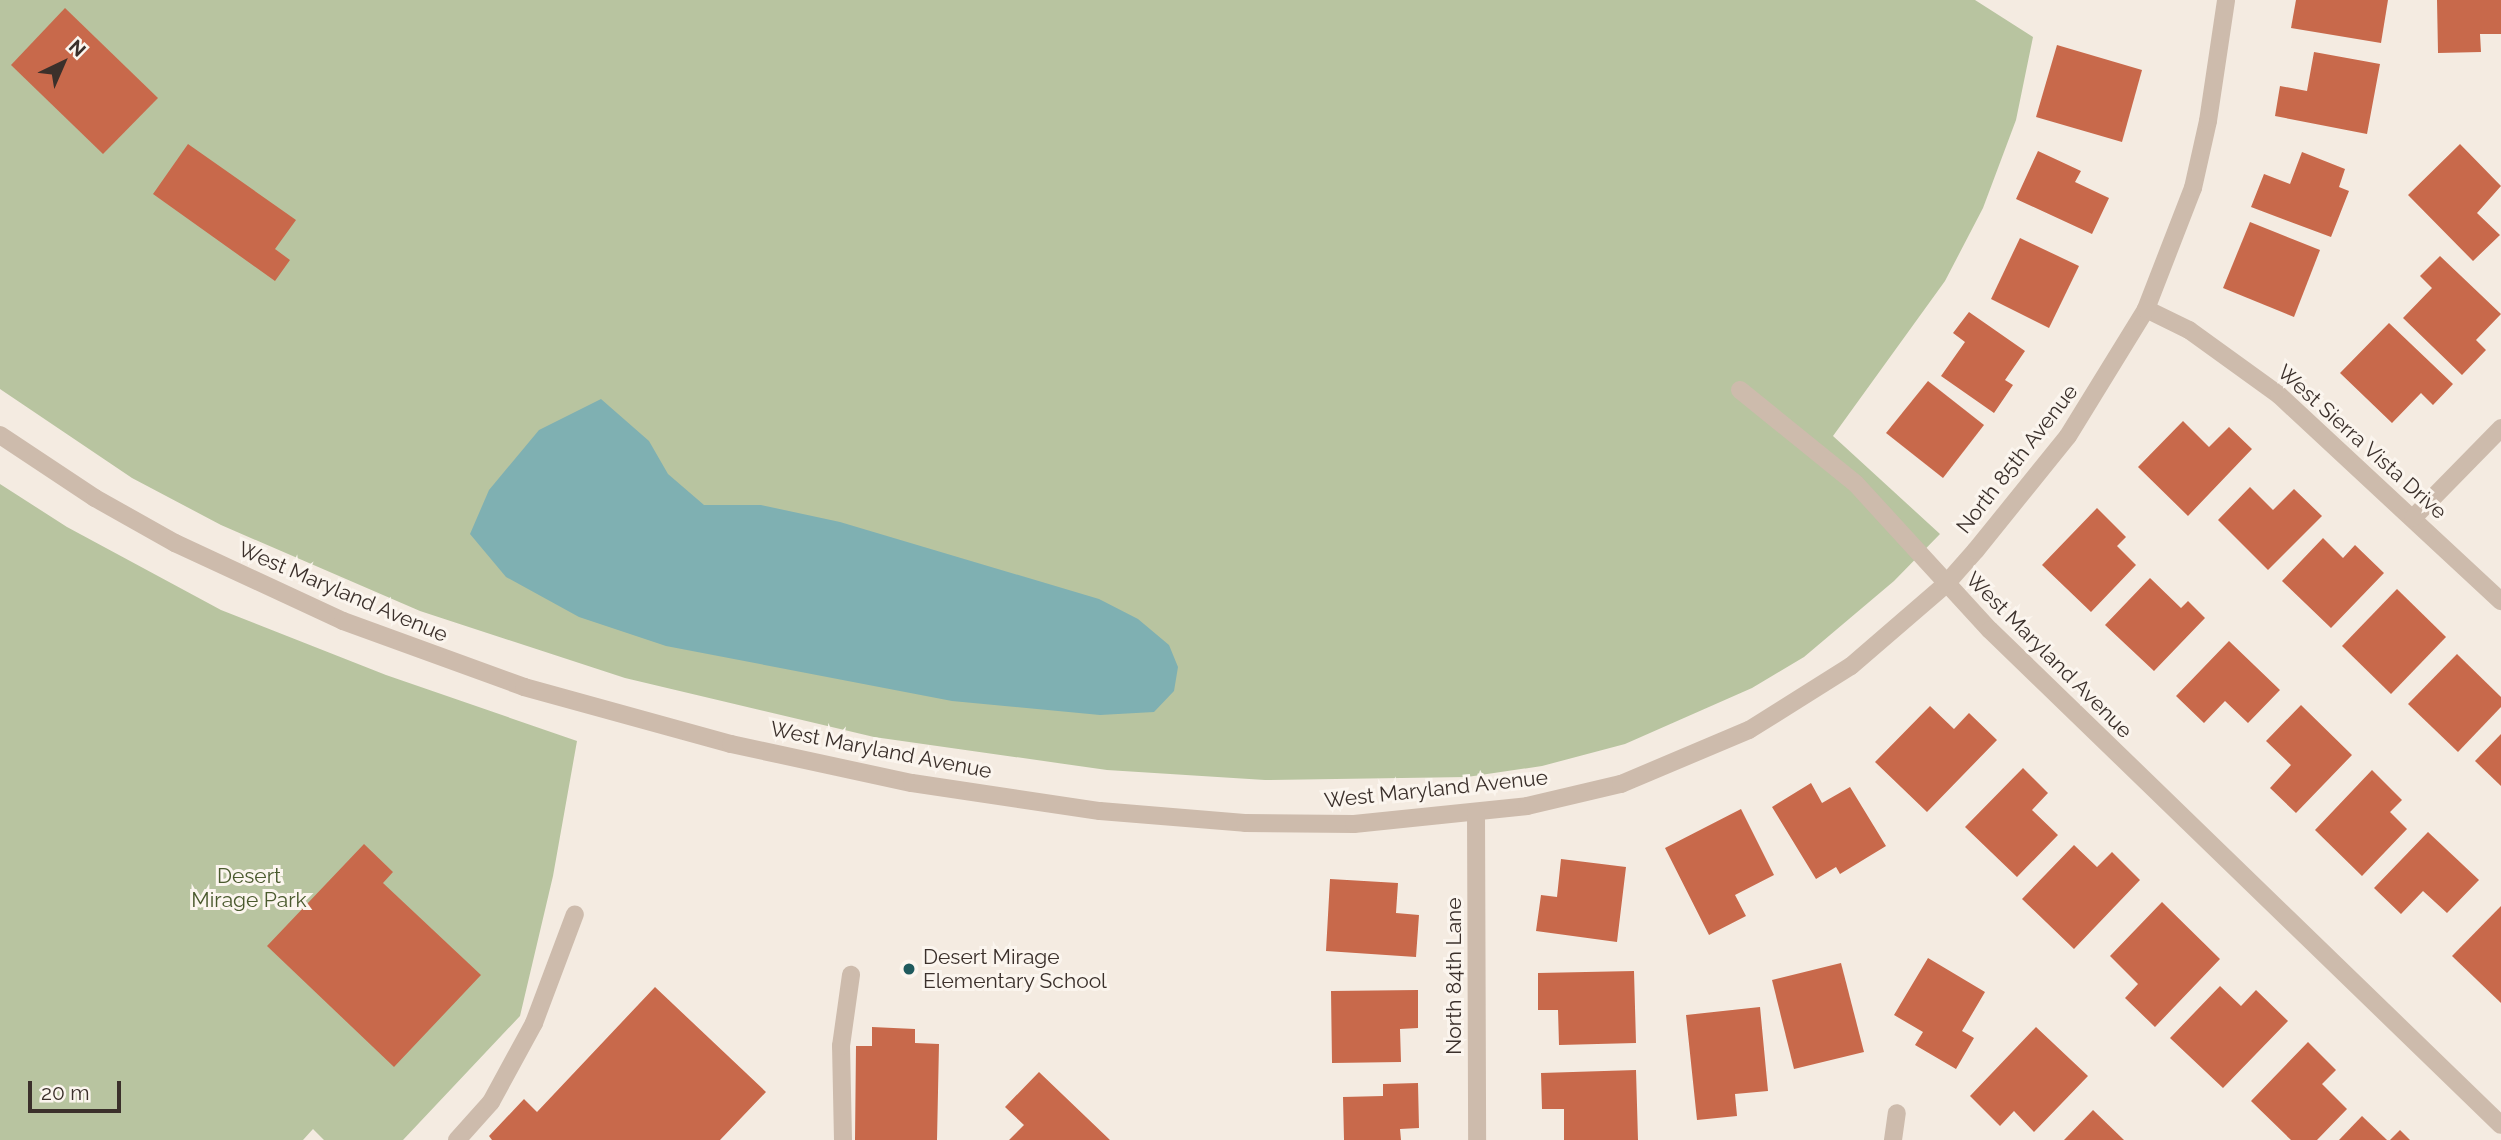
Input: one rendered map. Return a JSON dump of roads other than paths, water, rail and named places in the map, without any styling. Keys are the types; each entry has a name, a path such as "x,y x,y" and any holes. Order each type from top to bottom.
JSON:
{"street":[{"name":"North 85th Avenue","path":"1946,584 2068,436 2146,309 2193,188 2208,121 2226,0"},
{"name":"West Sierra Vista Drive","path":"2146,309 2189,330 2279,395 2501,600"},
{"path":"1740,390 1856,484 1946,584"},
{"path":"2413,518 2501,428"},
{"name":"West Maryland Avenue","path":"0,435 95,498 175,543 331,616 524,687 731,744 912,783 1100,811 1290,824 1354,824 1476,812 1621,785 1713,748 1851,666 1946,584 2501,1125"},
{"name":"North 84th Lane","path":"1476,812 1477,1140"},
{"path":"457,1140 492,1102 534,1023 575,914"},
{"path":"843,1140 841,1046 851,975"},
{"path":"1893,1140 1897,1113"}],"water":[{"path":"601,399 649,441 668,474 704,505 761,505 840,522 1099,599 1138,619 1169,645 1178,667 1174,691 1154,712 1100,715 952,701 666,646 579,617 506,577 470,534 489,490 539,430"}],"place":[{"name":"Desert Mirage Elementary School","path":"909,969"}],"park label":[{"name":"Desert Mirage Park","path":"249,888"}]}
